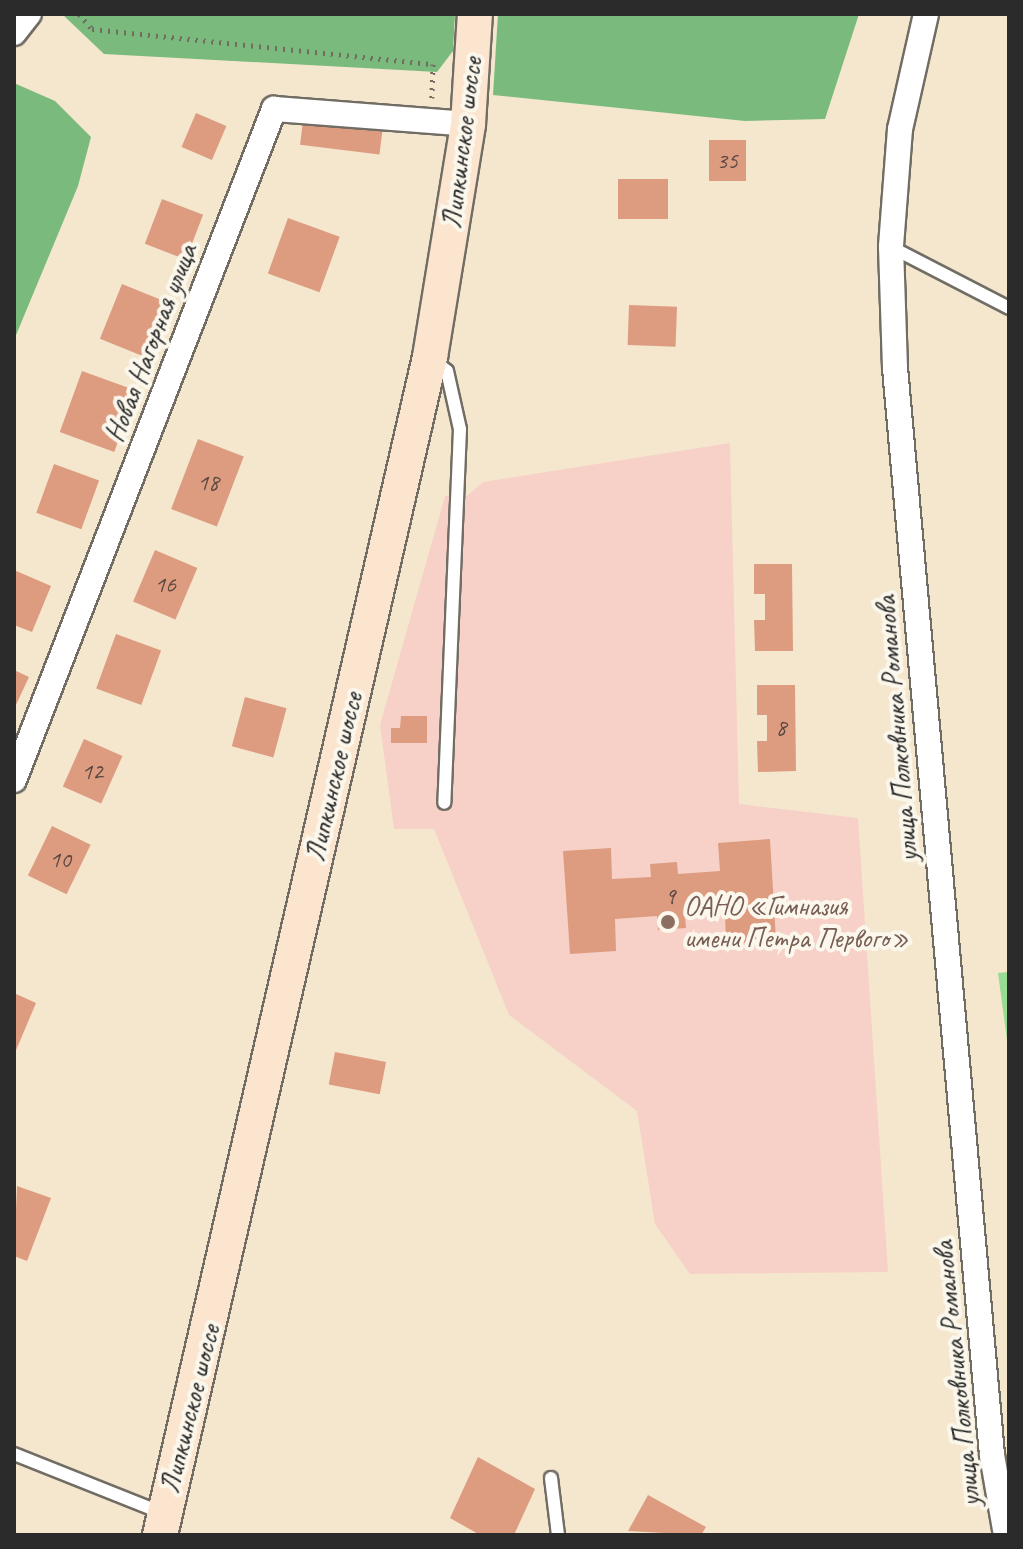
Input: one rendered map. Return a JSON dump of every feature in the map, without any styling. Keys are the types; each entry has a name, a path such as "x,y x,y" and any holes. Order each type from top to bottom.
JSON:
{"street":[{"path":"14,33 29,14"},
{"name":"Липкинское шоссе","path":"162,1525 430,357 468,124 475,14"},
{"name":"улица Полковника Романова","path":"926,14 900,129 891,247 895,368 992,1455 1006,1535"},
{"name":"Новая Нагорная улица","path":"14,780 274,109 468,124"}],"lane":[{"path":"891,247 1009,308"},
{"path":"430,357 447,371 460,429 444,803"},
{"path":"14,1454 162,1525"},
{"path":"551,1478 558,1535"}],"path":[{"path":"79,14 92,29 433,64 431,123"}],"shaded area":[{"name":"ОАНО «Гимназия имени Петра Первого»","path":"730,443 739,804 858,818 888,1272 690,1274 655,1224 637,1111 509,1015 434,829 394,829 380,725 445,496 467,496 483,482"}],"green space":[{"path":"62,14 455,14 453,51 437,72 104,54"},
{"path":"498,14 859,14 825,119 745,121 493,95"},
{"path":"14,83 55,101 91,137 78,186 14,340"},
{"path":"1009,972 1009,1055 998,973"}],"building":[{"path":"196,113 226,126 212,160 182,147"},
{"path":"303,121 382,131 379,155 300,145"},
{"path":"709,140 746,140 746,181 709,181"},
{"path":"618,179 668,179 668,219 618,219"},
{"path":"162,199 203,215 186,260 145,244"},
{"path":"288,218 340,237 320,292 268,273"},
{"path":"122,284 167,302 144,357 100,339"},
{"path":"629,305 677,307 676,347 628,345"},
{"path":"82,371 137,391 114,452 60,432"},
{"path":"198,439 244,457 217,527 171,509"},
{"path":"54,464 99,480 81,529 36,513"},
{"path":"155,550 197,568 175,620 133,602"},
{"path":"754,564 792,564 793,651 755,651 754,620 765,620 765,594 754,594"},
{"path":"14,570 51,586 32,632 14,625"},
{"path":"116,634 161,650 141,705 96,689"},
{"path":"14,670 29,677 14,709"},
{"path":"757,685 795,685 796,771 758,772 757,741 767,741 767,715 757,715"},
{"path":"245,697 287,708 273,757 232,746"},
{"path":"401,716 427,716 427,743 391,743 391,728 400,728"},
{"path":"84,739 122,756 101,804 63,787"},
{"path":"52,826 91,845 67,894 28,875"},
{"path":"770,839 776,940 726,944 725,914 685,917 686,928 658,930 657,916 615,919 616,951 570,954 563,851 611,848 612,879 651,877 650,864 677,862 678,874 720,871 718,843"},
{"path":"14,993 36,1003 14,1055"},
{"path":"335,1052 386,1062 380,1094 329,1084"},
{"path":"17,1186 51,1198 27,1261 14,1256"},
{"path":"478,1457 535,1489 514,1535 480,1535 450,1518"},
{"path":"648,1495 706,1527 701,1535 628,1531"}],"place":[{"name":"ОАНО «Гимназия имени Петра Первого»","path":"668,922"}]}
